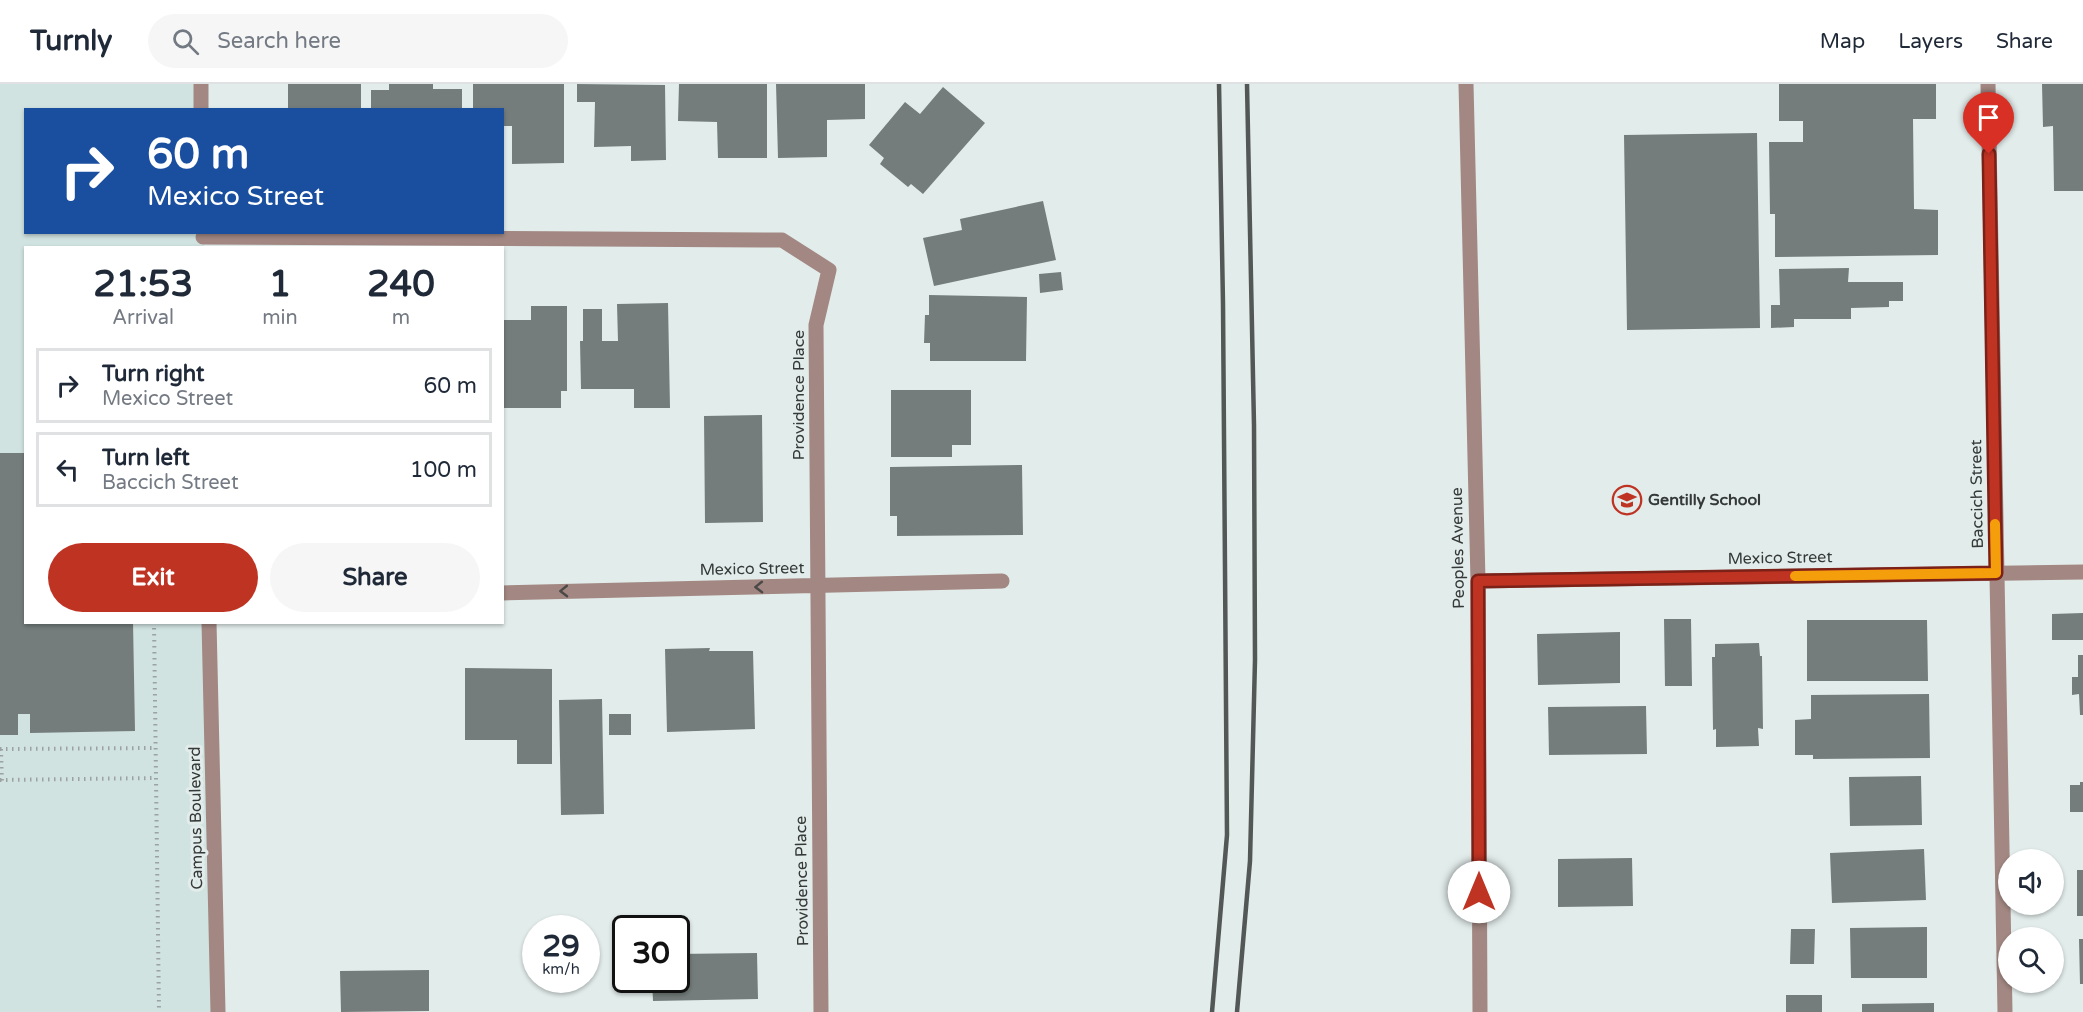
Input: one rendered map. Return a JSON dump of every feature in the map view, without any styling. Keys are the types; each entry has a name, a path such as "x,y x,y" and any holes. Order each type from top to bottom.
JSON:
{"street":[{"path":"201,84 201,108"},
{"name":"Peoples Avenue","path":"1466,84 1478,581 1480,1012"},
{"name":"Baccich Street","path":"1988,84 2006,1012"},
{"name":"Providence Place","path":"203,239 782,240 829,270 816,325 821,1012"},
{"name":"Mexico Street","path":"1478,581 2083,572"},
{"name":"Mexico Street","path":"504,593 1002,581"},
{"name":"Campus Boulevard","path":"209,624 218,1012"}],"path":[{"path":"154,624 159,1012"},
{"path":"156,748 0,749 1,781 156,778"}],"shaded area":[{"path":"0,84 201,84 202,108 24,108 24,234 204,234 204,246 24,246 24,624 211,624 219,1012 0,1012"}],"building":[{"path":"288,84 361,84 361,108 288,108"},
{"path":"389,84 433,84 433,89 462,89 462,108 371,108 371,90 389,90"},
{"path":"473,84 564,84 564,163 512,164 512,126 504,126 504,108 473,108"},
{"path":"577,84 665,85 666,160 631,161 631,146 594,147 595,102 577,102"},
{"path":"679,84 767,84 767,158 718,158 717,122 678,121"},
{"path":"776,84 865,84 865,119 827,120 827,157 778,158"},
{"path":"1779,84 1936,84 1936,119 1913,119 1914,209 1938,210 1938,255 1775,257 1775,214 1770,214 1769,142 1803,142 1803,121 1779,121"},
{"path":"2042,84 2083,84 2083,191 2054,191 2053,126 2043,127"},
{"path":"943,87 985,123 923,194 911,184 908,187 880,164 884,158 869,145 905,102 920,114"},
{"path":"1757,133 1760,328 1627,330 1624,135"},
{"path":"1043,201 1056,260 934,286 923,238 962,230 960,219"},
{"path":"1849,268 1848,282 1903,282 1903,301 1889,301 1889,307 1851,308 1851,319 1794,319 1794,327 1771,328 1771,305 1780,305 1779,269"},
{"path":"1061,272 1063,290 1040,293 1039,274"},
{"path":"929,295 1027,297 1026,361 930,361 930,343 924,343 925,315 929,315"},
{"path":"668,303 670,408 634,408 634,389 581,389 580,341 583,341 583,309 602,309 602,341 618,341 617,304"},
{"path":"531,306 567,306 567,391 561,391 561,408 504,408 504,320 531,320"},
{"path":"891,390 971,390 971,445 952,445 952,457 891,457"},
{"path":"762,415 763,522 705,523 704,416"},
{"path":"0,453 24,453 24,624 133,624 135,731 30,733 30,714 18,714 18,735 0,735"},
{"path":"1022,465 1023,535 897,536 897,516 890,516 890,467"},
{"path":"2083,613 2083,640 2052,640 2052,614"},
{"path":"1664,619 1691,619 1692,686 1665,686"},
{"path":"1807,620 1927,620 1928,681 1807,681"},
{"path":"1620,632 1620,683 1538,685 1537,634"},
{"path":"1759,643 1760,656 1762,656 1763,729 1758,728 1759,746 1716,747 1716,729 1713,730 1712,657 1715,657 1715,644"},
{"path":"710,648 709,651 753,651 755,729 667,732 665,649"},
{"path":"2078,655 2083,655 2083,715 2080,715 2079,694 2072,695 2072,677 2078,677"},
{"path":"465,668 552,669 552,764 517,764 517,740 465,740"},
{"path":"1929,694 1930,758 1813,759 1813,755 1795,755 1795,720 1811,719 1811,695"},
{"path":"602,699 604,814 561,815 559,700"},
{"path":"1646,706 1647,754 1549,755 1548,707"},
{"path":"609,714 631,714 631,735 609,735"},
{"path":"1921,776 1922,825 1850,826 1849,777"},
{"path":"2080,782 2083,782 2083,812 2070,812 2070,785 2080,785"},
{"path":"1924,849 1926,900 1832,903 1830,853"},
{"path":"1632,858 1633,906 1558,907 1558,859"},
{"path":"2077,870 2083,870 2083,916 2077,916"},
{"path":"1927,927 1927,978 1851,978 1850,928"},
{"path":"1791,929 1815,929 1814,964 1790,964"},
{"path":"2079,939 2083,939 2083,984 2080,984"},
{"path":"757,953 758,999 653,1001 653,993 690,993 690,954"},
{"path":"429,970 429,1011 341,1012 340,971"},
{"path":"1786,995 1822,995 1822,1012 1786,1012"},
{"path":"1934,1003 1934,1012 1862,1012 1862,1004"}],"railway":[{"path":"1212,1012 1227,835 1219,84"},
{"path":"1237,1012 1250,861 1255,660 1254,425 1247,84"}],"slow traffic":[{"path":"1795,576 1996,573 1995,524"}],"place":[{"name":"Gentilly School","path":"1627,500"}],"route":[{"path":"1479,892 1478,581 1996,573 1989,154"}]}
